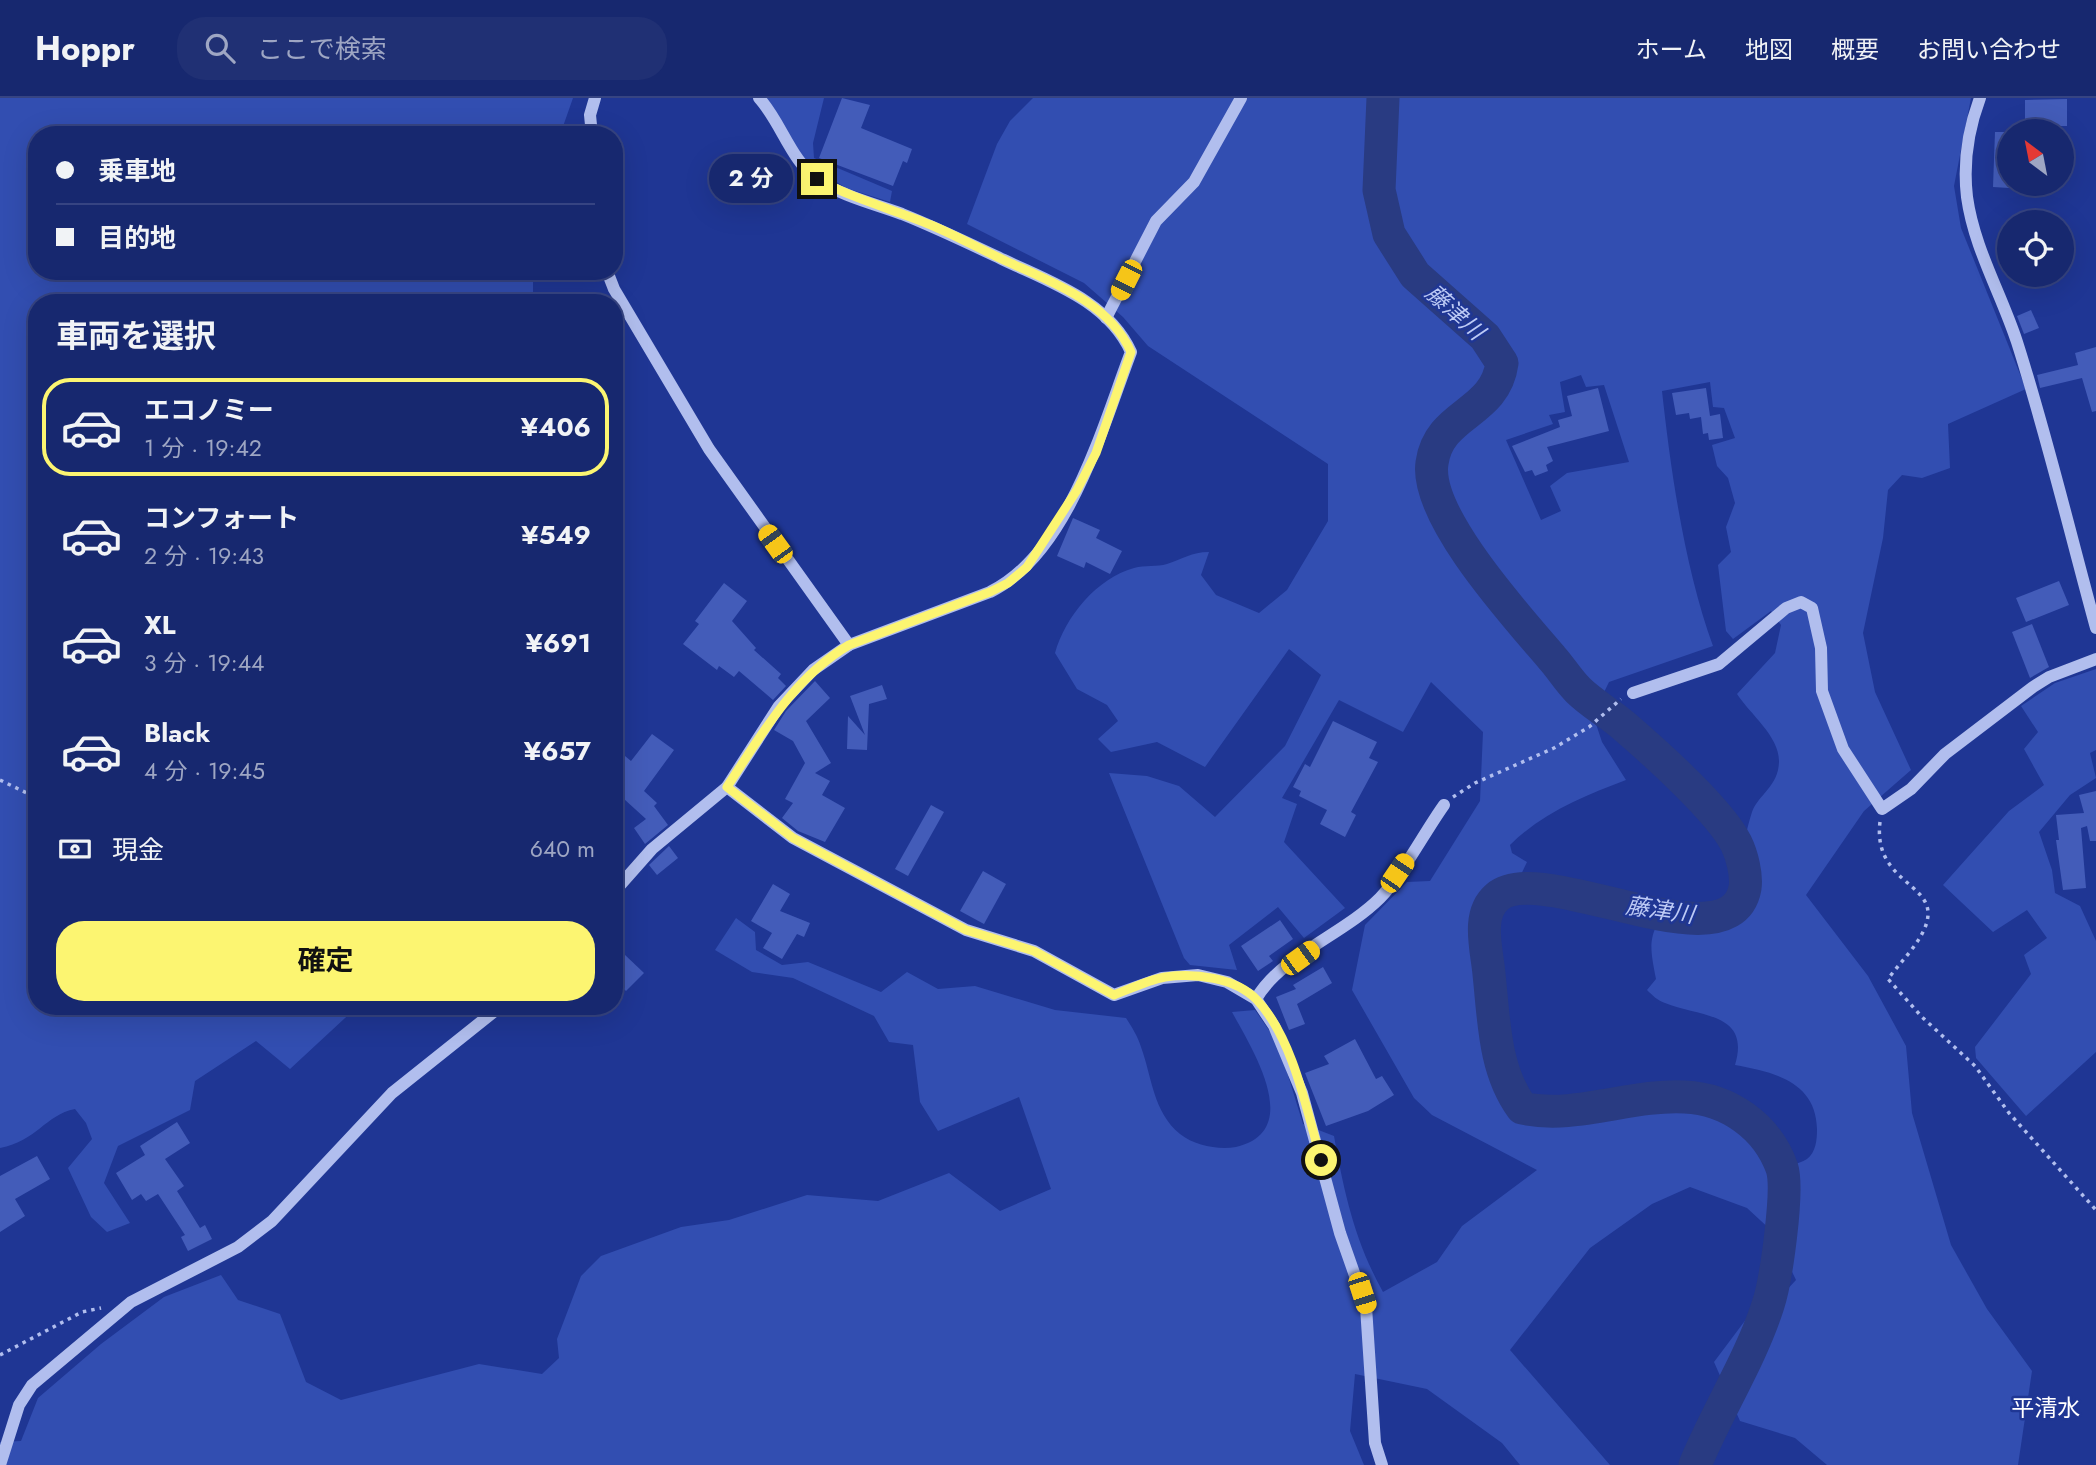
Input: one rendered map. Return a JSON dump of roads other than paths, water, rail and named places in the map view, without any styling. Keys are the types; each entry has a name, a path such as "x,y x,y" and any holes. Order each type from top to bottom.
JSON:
{"street":[{"path":"591,126 590,115 595,98"},
{"path":"623,881 652,849 727,787 779,706 813,670 849,645 1008,583 1040,552 1096,453 1131,352 1125,340 1106,318 1067,288 932,226 834,189 817,179 806,168 759,98"},
{"path":"1106,318 1156,221 1194,182 1241,98"},
{"path":"1980,98 1969,131 1966,161 1972,222 2016,341 2096,628"},
{"path":"623,304 709,449 849,645"},
{"path":"1633,693 1719,664 1786,608 1801,602 1812,608 1821,648 1822,691 1843,749 1882,808 1911,789 1945,754 2033,687 2049,677 2096,659"},
{"path":"727,787 793,838 966,930 1034,951 1114,995 1162,978 1198,975 1227,982 1256,999 1281,1038 1302,1093 1340,1233 1366,1307 1375,1443 1382,1465"},
{"path":"1256,999 1266,982 1352,922 1381,896 1444,805"},
{"path":"0,1465 19,1405 32,1385 131,1302 238,1247 271,1221 392,1093 490,1015"}],"waterway":[{"name":"藤津川","path":"1383,98 1379,190 1389,234 1415,275 1485,337 1502,363 1497,380 1489,393 1445,433 1437,446 1432,463 1434,485 1443,510 1458,538 1497,593 1571,682 1668,765 1701,798 1736,843 1744,865 1745,888 1732,910 1706,918 1672,916 1552,891 1520,889 1497,897 1491,904 1484,933 1497,1044 1506,1078 1522,1108 1562,1111 1664,1097 1701,1099 1731,1109 1756,1128 1767,1139 1782,1168 1784,1195 1781,1236 1768,1305 1752,1346 1695,1465"}],"district":[{"name":"平清水","path":"2046,1408"}]}
